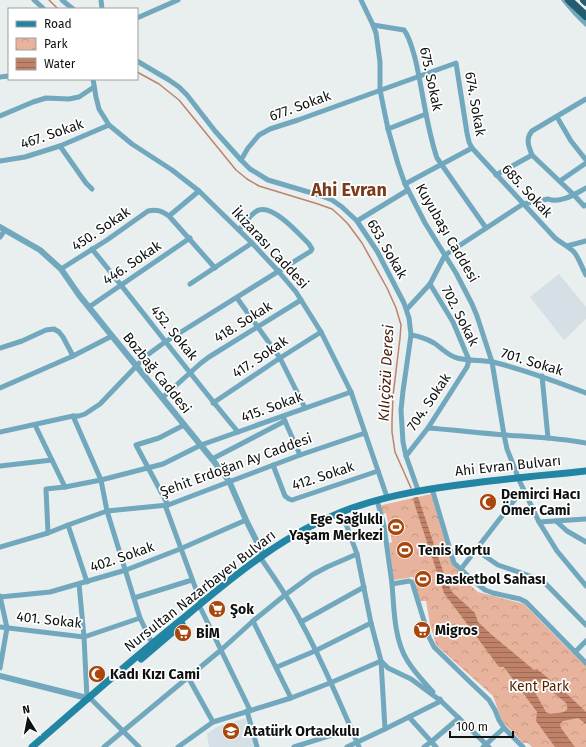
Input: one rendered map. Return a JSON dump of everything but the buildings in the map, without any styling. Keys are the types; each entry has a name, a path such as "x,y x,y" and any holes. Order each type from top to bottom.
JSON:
{"highway":[{"path":"569,0 586,16"},
{"path":"575,0 586,10"}],"main road":[{"name":"Ahi Evran Bulvarı","path":"433,490 586,471"},
{"name":"Ahi Evran Bulvarı","path":"519,480 586,474"},
{"path":"418,490 433,490"},
{"name":"Nursultan Nazarbayev Bulvarı","path":"263,557 318,526 387,497 418,490"},
{"name":"Nursultan Nazarbayev Bulvarı","path":"90,699 152,643 286,539 313,524 346,510 433,490"},
{"name":"Nursultan Nazarbayev Bulvarı","path":"90,699 201,606"},
{"path":"32,747 90,699"},
{"path":"37,747 90,699"}],"street":[{"path":"34,0 43,8"},
{"path":"62,0 72,8"},
{"path":"138,18 178,0"},
{"name":"Kuyubaşı Caddesi","path":"361,0 376,33 380,62 380,90 388,129 405,184 425,222 445,254 477,316 492,362 507,449 523,489 539,522 557,551 586,586"},
{"path":"564,0 586,24"},
{"name":"675. Sokak","path":"373,25 404,30 409,36 419,76 433,148 437,158 486,228"},
{"name":"653. Sokak","path":"138,62 170,80 179,87 250,169 268,180 332,200 357,221 377,251 407,309 409,318 411,335 401,410 403,442 406,456 418,490"},
{"name":"677. Sokak","path":"241,160 248,148 259,135 270,129 456,63"},
{"name":"674. Sokak","path":"456,63 467,133 472,148"},
{"name":"İkizarası Caddesi","path":"93,80 99,109 109,125 132,144 172,170 199,191 252,243 291,285 320,332 351,392 387,497"},
{"path":"0,116 46,98 69,99 79,97 94,88"},
{"path":"586,99 532,131 528,135 532,155 584,206 586,205"},
{"path":"388,129 426,114"},
{"path":"557,117 571,141 586,160"},
{"name":"467. Sokak","path":"0,161 25,156 60,146 109,125"},
{"path":"60,146 86,183 92,189"},
{"path":"405,184 472,148"},
{"name":"685. Sokak","path":"472,148 555,238 574,252 586,275"},
{"path":"496,175 532,155"},
{"path":"560,181 586,163"},
{"path":"407,309 430,284 445,254 523,204 548,199 556,200 574,195 586,188"},
{"path":"357,221 408,190"},
{"path":"199,191 169,216 215,268"},
{"path":"0,432 85,414 100,404 146,356 165,342 308,254 312,249 310,244 274,212 262,209 255,212 239,230"},
{"name":"450. Sokak","path":"61,269 148,211 159,210 169,216"},
{"path":"0,237 3,229"},
{"name":"Bozbağ Caddesi","path":"3,229 40,250 61,269 88,307 201,445 229,482 263,557"},
{"name":"446. Sokak","path":"88,307 190,238"},
{"path":"567,246 586,241"},
{"path":"190,284 252,243"},
{"name":"452. Sokak","path":"92,249 238,432"},
{"name":"702. Sokak","path":"430,284 452,322 469,360"},
{"path":"237,298 280,358 305,408"},
{"name":"418. Sokak","path":"162,398 209,357 301,300"},
{"path":"0,348 22,341 46,330 54,329 63,337 73,356"},
{"name":"417. Sokak","path":"214,403 320,332"},
{"name":"701. Sokak","path":"411,335 426,339 454,357 492,362 542,376 586,393"},
{"path":"0,388 73,356 112,336"},
{"name":"704. Sokak","path":"406,456 428,428 467,367 469,360"},
{"path":"542,376 548,438"},
{"name":"415. Sokak","path":"48,533 46,489 101,480 164,464 201,445 284,418 305,408 351,392"},
{"path":"73,416 101,480 107,511 140,618 152,643"},
{"path":"212,459 284,418 300,455"},
{"path":"35,425 65,487"},
{"path":"184,425 159,438 136,445 167,505 180,549 201,606 249,710 257,747"},
{"path":"428,428 570,440 586,443"},
{"name":"Şehit Erdoğan Ay Caddesi","path":"0,546 48,533 107,511 167,505 365,432"},
{"path":"0,466 52,460"},
{"name":"412. Sokak","path":"273,465 285,496 292,500 378,471"},
{"path":"461,569 523,489"},
{"path":"433,490 454,563 485,590 526,602 586,663"},
{"path":"378,502 386,538 395,624 406,660 441,701 486,746 504,728"},
{"path":"343,516 357,554 371,623 381,661 385,729"},
{"path":"539,522 586,518"},
{"name":"402. Sokak","path":"0,597 50,592 126,570 180,549 246,520"},
{"path":"556,521 568,531 586,542"},
{"path":"68,525 87,582"},
{"path":"476,550 498,565 543,581 586,625"},
{"path":"104,747 221,650 285,594 312,575 357,554"},
{"path":"263,557 301,622 358,745"},
{"path":"134,598 192,580"},
{"path":"392,584 409,581 412,582 429,638 434,647 489,700 504,728 523,747"},
{"path":"79,584 90,699"},
{"path":"301,622 364,586"},
{"path":"0,597 7,628 0,668"},
{"name":"401. Sokak","path":"0,627 84,637 140,618"},
{"path":"253,621 291,698"},
{"path":"277,667 315,651 371,623"},
{"path":"575,652 586,641"},
{"path":"381,661 388,668 411,678 441,701"},
{"path":"178,747 212,722 291,698 381,661"},
{"path":"0,676 90,699 139,747"},
{"path":"188,677 212,722"},
{"path":"347,747 358,745 385,729 441,701"},
{"path":"409,717 436,747"},
{"path":"424,747 459,718"},
{"path":"294,747 315,744 351,729"}],"shaded area":[{"path":"559,274 586,307 586,319 564,340 530,297"},
{"name":"Atatürk Ortaokulu","path":"247,718 254,747 209,747 207,734 217,727"}],"green space":[{"name":"Kent Park","path":"431,494 452,564 465,576 462,578 478,592 524,604 586,666 586,747 532,747 528,743 523,743 502,721 493,696 436,645 426,601 420,601 413,577 394,580 389,543 392,542 386,513 383,514 381,506"},
{"name":"Tenis Kortu","path":"415,542 417,554 394,559 392,546"},
{"name":"Tenis Kortu","path":"418,558 420,569 397,574 395,562"},
{"name":"Basketbol Sahası","path":"427,568 432,588 420,591 415,571"}],"water":[{"path":"418,497 445,577 452,592 475,613 478,622 492,635 534,670 537,669 586,712 586,724 578,718 563,721 560,724 561,728 575,747 555,747 536,721 537,712 504,667 499,667 444,593 413,498","holes":["540,682 566,703 567,709 565,712 552,714 547,713 533,687"]}],"waterway":[{"name":"Kılıçözü Deresi","path":"49,0 57,8"},
{"name":"Kılıçözü Deresi","path":"138,73 159,84 179,100 236,170 247,179 259,186 332,209 348,224 362,243 387,288 396,308 401,325 393,396 392,432 395,452 411,488"}],"place":[{"name":"Demirci Hacı Ömer Cami","path":"488,502"},
{"name":"Ege Sağlıklı Yaşam Merkezi","path":"396,527"},
{"name":"Tenis Kortu","path":"405,550"},
{"name":"Basketbol Sahası","path":"423,579"},
{"name":"Şok","path":"217,609"},
{"name":"Migros","path":"422,630"},
{"name":"BİM","path":"183,633"},
{"name":"Kadı Kızı Cami","path":"97,674"},
{"name":"Atatürk Ortaokulu","path":"231,731"}],"district":[{"name":"Ahi Evran","path":"349,190"}]}
